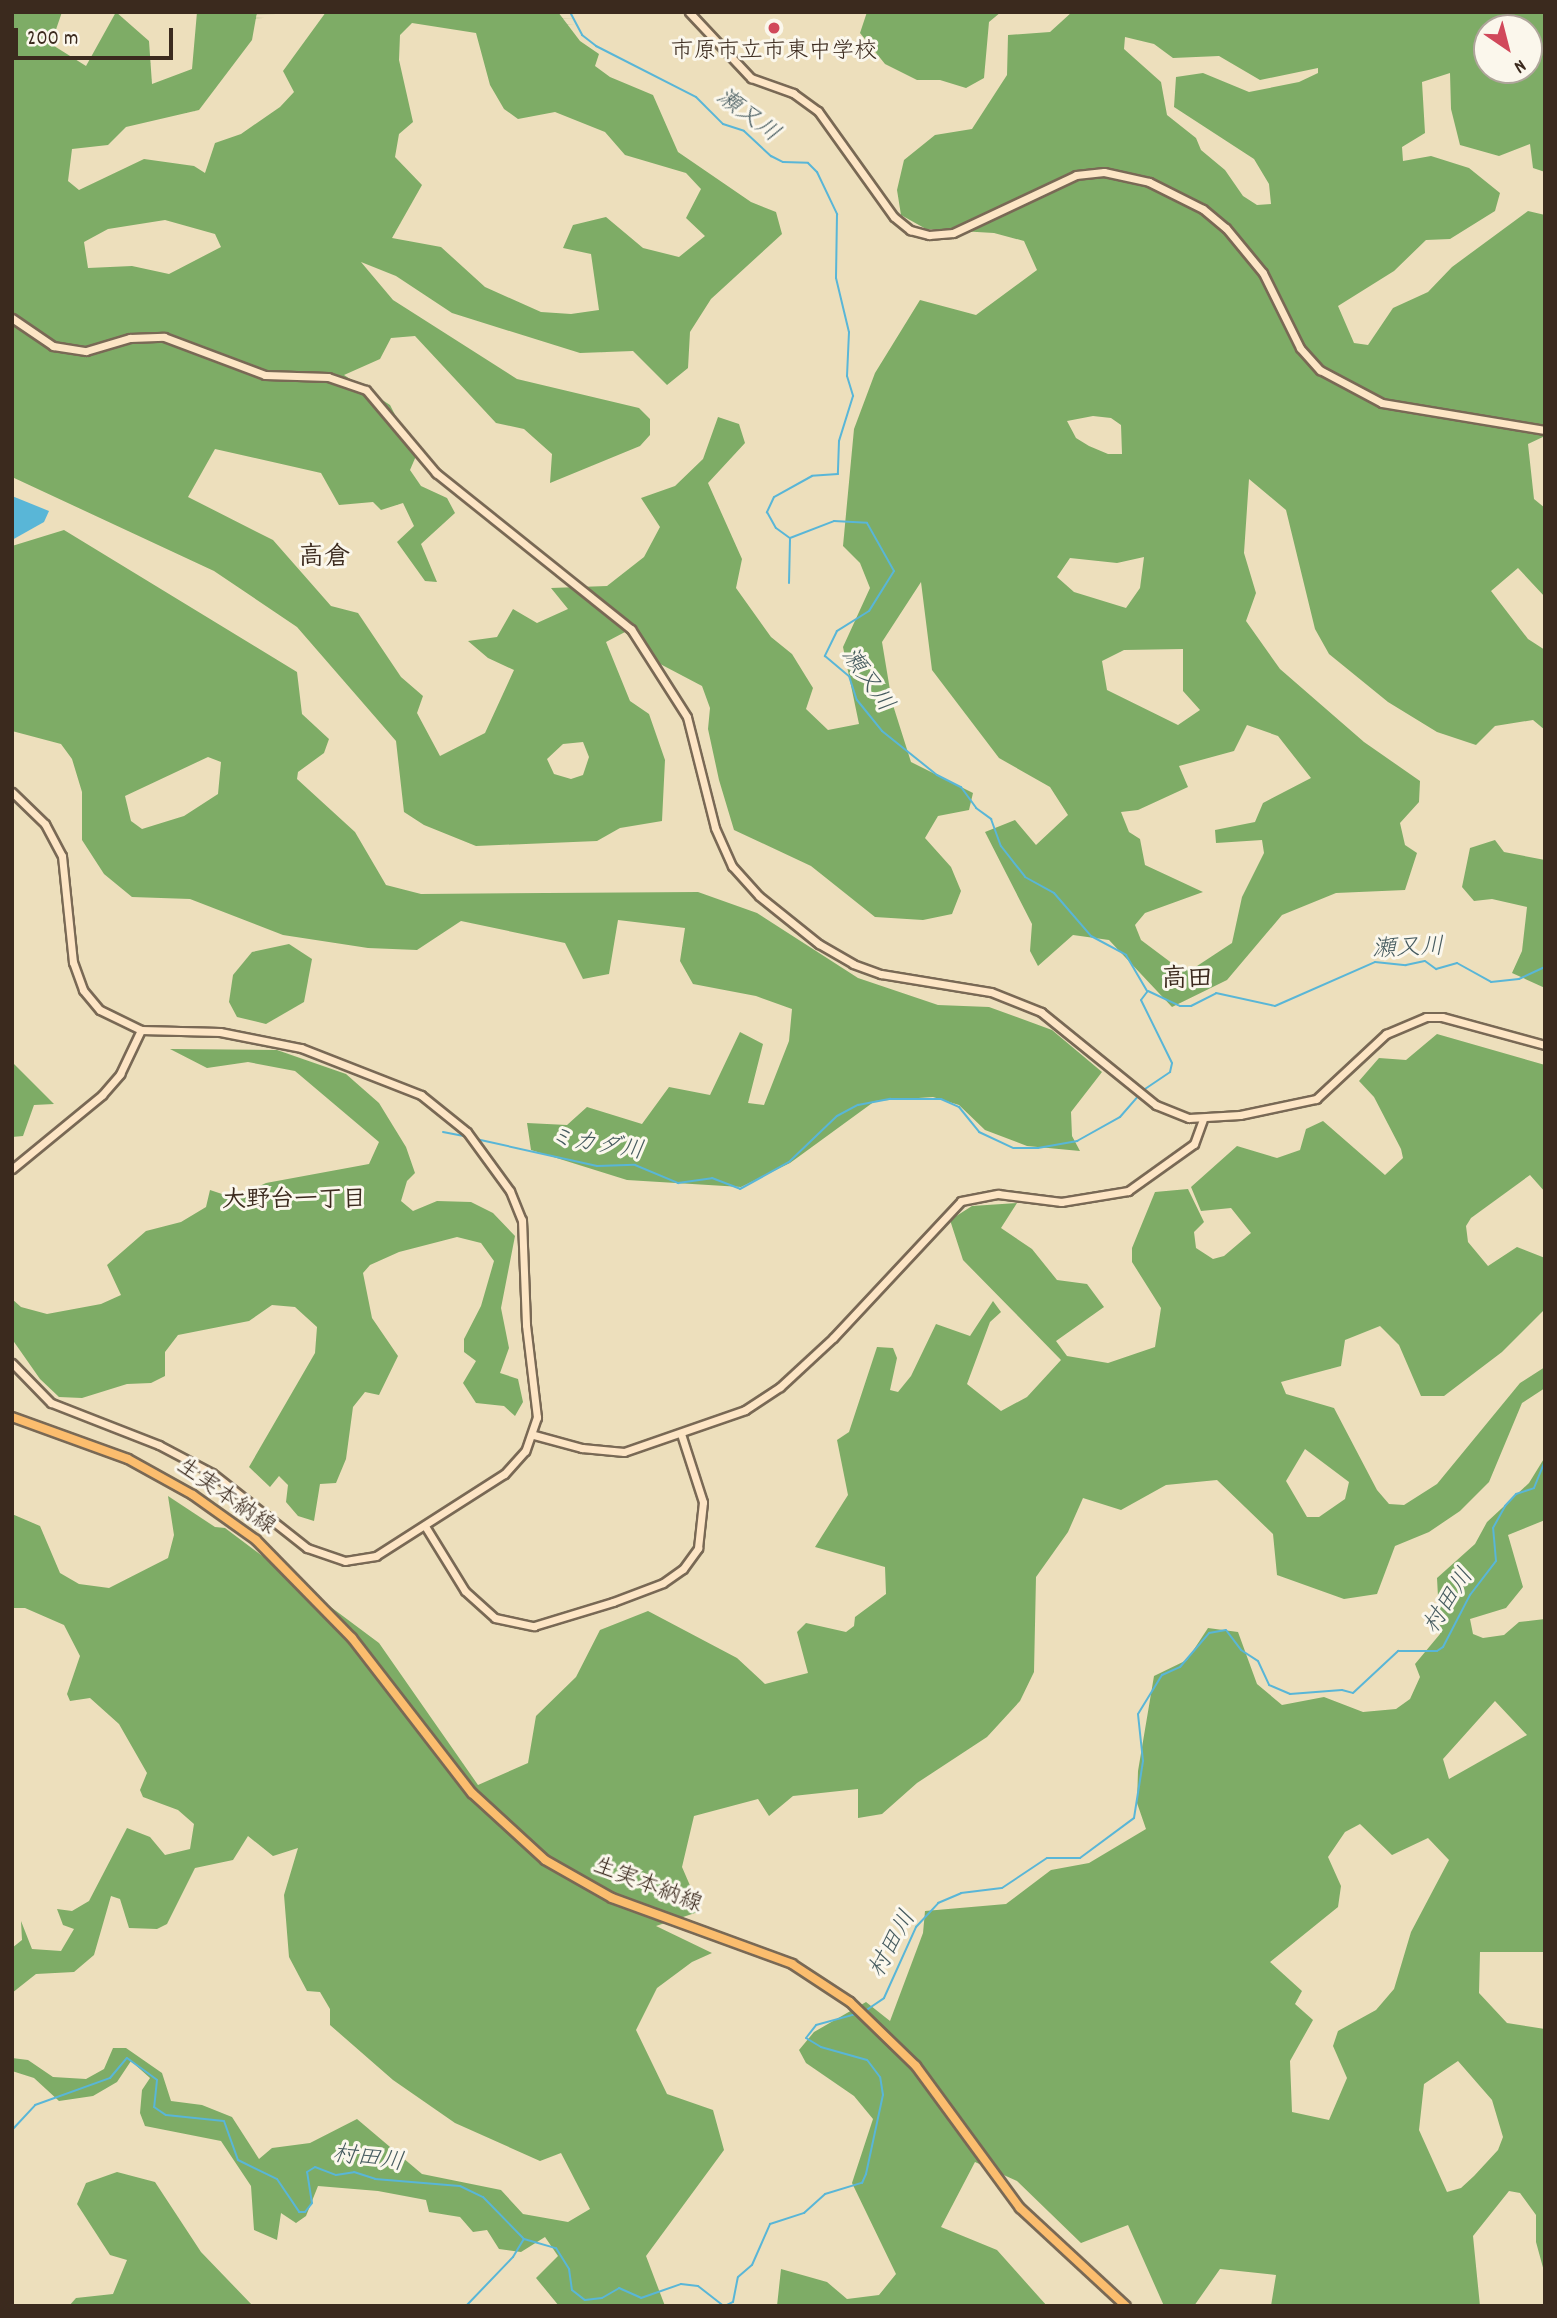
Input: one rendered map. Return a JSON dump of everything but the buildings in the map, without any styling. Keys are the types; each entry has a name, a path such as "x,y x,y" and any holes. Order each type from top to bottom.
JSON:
{"main road":[{"name":"生実本納線","path":"12,1417 128,1459 231,1521 319,1600 460,1778 511,1834 592,1888 792,1964 872,2019 923,2075 1020,2208 1126,2306"}],"street":[{"path":"689,12 751,78 793,93 818,111 894,217 910,230 929,235 953,233 1076,175 1104,172 1149,181 1203,209 1226,228 1263,273 1304,355 1330,376 1382,403 1545,430"},
{"path":"12,318 53,346 86,351 130,338 164,337 265,375 328,377 350,381 366,390 436,474 631,629 687,717 723,849 759,895 819,944 853,964 881,974 991,992 1041,1012 1156,1105 1177,1116 1203,1119 1316,1099 1386,1034 1409,1021 1442,1017 1545,1045"},
{"path":"12,792 45,824 62,856 80,984 100,1010 141,1030 220,1032 299,1047 421,1095 458,1121 510,1191 522,1220 526,1325 538,1404 534,1435 512,1468 376,1556 345,1561 319,1555 212,1474 159,1445 51,1403 12,1363"},
{"path":"12,1169 102,1095 120,1074 141,1030"},
{"path":"534,1435 582,1448 624,1452 745,1410 780,1387 833,1338 961,1201 998,1194 1061,1202 1128,1191 1194,1144 1203,1119"},
{"path":"425,1526 465,1591 495,1618 534,1626 613,1602 663,1583 683,1569 698,1548 703,1502 681,1434"}],"green space":[{"path":"12,12 62,12 51,44 86,66 116,12 149,41 152,84 192,69 197,12 257,12 252,40 199,110 126,127 108,145 72,149 68,181 79,190 144,159 194,166 205,173 215,143 241,134 280,107 294,92 283,71 326,12 558,12 580,41 599,54 595,66 610,77 653,95 678,152 751,202 776,212 782,234 711,299 690,332 688,368 667,385 633,351 580,353 452,313 396,276 361,262 393,300 517,379 639,408 650,419 650,435 640,446 550,483 552,454 524,429 496,423 415,336 391,338 380,359 344,375 390,405 416,456 410,470 421,486 447,498 455,513 421,544 437,582 425,581 397,542 414,526 403,503 381,510 373,502 339,505 321,473 215,449 188,497 273,540 331,606 358,613 401,677 423,696 417,713 440,756 485,733 514,670 488,658 468,641 497,637 513,609 537,623 568,609 551,588 607,586 644,557 660,527 641,498 675,486 703,459 718,417 739,424 745,443 708,483 742,559 736,588 771,637 792,654 813,688 806,709 828,730 859,724 843,647 870,588 860,563 843,546 854,429 875,373 920,300 976,315 1037,270 1024,241 994,233 926,229 901,215 897,190 904,160 935,135 972,129 1007,75 1008,35 1050,32 1072,12 1545,12 1545,172 1533,168 1530,144 1499,156 1460,145 1451,109 1450,73 1422,82 1425,133 1402,147 1403,161 1431,156 1469,168 1500,193 1495,211 1450,239 1426,240 1394,271 1338,306 1354,343 1368,345 1393,308 1428,292 1452,267 1528,211 1545,215 1545,436 1528,444 1534,499 1545,508 1545,597 1518,568 1491,591 1528,639 1545,650 1545,730 1533,720 1495,726 1476,745 1437,732 1388,702 1329,654 1315,629 1286,510 1249,479 1244,553 1256,593 1246,621 1280,669 1364,742 1420,781 1419,802 1400,823 1405,845 1417,853 1405,890 1336,893 1282,915 1227,980 1172,1007 1109,940 1073,935 1038,966 1030,951 1032,924 985,832 1015,820 1036,845 1068,815 1050,787 999,758 932,670 921,582 882,642 892,702 911,762 973,793 969,810 938,816 925,838 951,867 961,891 952,914 923,920 875,917 811,866 734,830 719,780 708,729 710,708 702,686 645,656 625,632 606,642 630,701 649,714 665,760 662,821 620,828 597,841 476,846 424,825 404,812 396,741 297,627 214,571 12,477","holes":["412,23 476,33 490,85 504,109 518,119 555,112 605,132 625,155 686,173 701,189 686,218 705,236 679,257 643,248 606,217 573,225 563,248 591,254 599,310 571,314 541,312 485,287 441,247 392,238 422,185 395,157 399,134 413,122 399,60 400,35","1125,37 1154,44 1173,58 1219,56 1260,80 1318,68 1318,73 1299,82 1249,92 1203,73 1176,77 1174,107 1254,159 1269,184 1271,204 1257,205 1243,196 1225,170 1201,150 1196,138 1167,115 1161,82 1124,49","165,220 215,234 221,247 169,274 132,266 88,268 84,242 108,229","1093,416 1111,418 1121,425 1122,454 1108,454 1089,446 1076,438 1067,421","1144,557 1140,588 1126,608 1074,592 1057,577 1070,558 1117,563","1183,649 1183,691 1200,710 1178,725 1107,690 1102,661 1124,650","1247,725 1278,736 1311,778 1263,803 1255,822 1215,830 1216,843 1262,840 1264,853 1242,897 1232,943 1194,968 1177,967 1141,940 1135,925 1145,913 1203,892 1145,865 1140,839 1129,832 1121,812 1138,810 1188,787 1179,766 1234,751","583,742 589,757 583,775 571,779 554,774 547,759 563,744"]},
{"path":"867,12 1001,12 989,22 984,78 966,88 940,80 917,80 885,64 860,33"},
{"path":"64,530 297,672 302,714 329,739 324,753 298,772 297,779 355,832 386,885 421,894 698,892 757,913 858,978 938,1005 989,1007 1052,1030 1102,1072 1071,1112 1072,1136 1080,1151 1027,1146 985,1130 959,1105 933,1097 875,1101 790,1163 741,1187 627,1180 531,1150 527,1123 567,1125 587,1107 642,1124 669,1087 710,1095 740,1032 763,1044 748,1103 764,1105 789,1041 792,1009 756,996 693,984 680,961 685,928 618,920 609,974 583,979 565,943 461,921 417,950 368,948 283,935 190,899 132,897 104,874 82,840 82,792 72,759 61,744 12,731 12,546","holes":["208,757 221,762 218,794 184,816 142,829 131,821 125,796"]},
{"path":"1495,840 1504,852 1545,860 1545,988 1512,973 1522,951 1527,907 1492,899 1474,901 1462,887 1470,848"},
{"path":"289,944 312,959 304,1002 266,1024 237,1017 229,1002 233,975 252,952"},
{"path":"1437,1034 1545,1065 1545,1192 1530,1175 1471,1218 1466,1226 1468,1242 1488,1266 1517,1247 1545,1258 1545,1309 1502,1352 1444,1396 1421,1396 1399,1345 1380,1326 1345,1340 1341,1366 1281,1382 1286,1394 1334,1408 1377,1490 1389,1504 1404,1505 1437,1484 1520,1383 1545,1367 1545,1388 1522,1403 1489,1482 1460,1511 1429,1532 1395,1546 1377,1594 1344,1599 1277,1575 1273,1534 1217,1480 1166,1485 1121,1510 1083,1498 1068,1532 1036,1577 1034,1672 1020,1701 987,1737 917,1783 882,1814 858,1818 858,1789 793,1796 769,1816 758,1799 694,1816 682,1867 701,1911 656,1926 712,1953 692,1962 657,1988 636,2030 667,2094 713,2110 724,2150 646,2256 665,2306 559,2306 536,2278 558,2256 545,2237 521,2252 499,2249 487,2230 473,2232 460,2217 429,2212 426,2200 378,2191 318,2186 306,2216 296,2223 281,2213 277,2240 254,2230 251,2186 221,2141 145,2126 140,2113 142,2090 150,2078 131,2061 117,2082 93,2096 59,2101 34,2078 12,2071 12,2058 28,2060 53,2077 86,2079 104,2069 113,2048 126,2048 162,2073 171,2101 202,2105 232,2117 259,2159 272,2148 310,2143 357,2119 422,2174 501,2190 523,2214 568,2222 590,2209 561,2153 540,2161 455,2123 393,2080 330,2025 330,2009 320,1992 307,1991 289,1957 284,1895 298,1848 273,1856 248,1836 233,1860 195,1868 167,1924 157,1929 129,1928 120,1899 111,1896 94,1955 74,1972 36,1974 12,1993 12,1948 22,1940 21,1921 32,1949 61,1951 74,1929 63,1925 57,1909 72,1911 89,1901 127,1828 150,1837 165,1855 190,1849 194,1824 178,1810 143,1797 140,1790 147,1773 119,1724 90,1698 70,1701 67,1694 80,1656 64,1625 25,1608 12,1608 12,1514 40,1526 60,1573 79,1584 109,1588 168,1558 174,1535 168,1496 215,1527 225,1528 379,1643 478,1785 528,1763 536,1716 576,1677 600,1630 648,1611 737,1658 765,1684 808,1673 797,1632 806,1623 846,1632 854,1626 855,1617 886,1594 885,1567 815,1547 848,1495 837,1440 849,1432 877,1347 893,1348 897,1358 890,1390 898,1392 911,1376 936,1324 970,1336 993,1301 1001,1312 990,1322 967,1384 1001,1411 1027,1397 1061,1360 963,1260 950,1220 972,1206 1017,1203 1001,1228 1032,1249 1057,1280 1087,1284 1104,1307 1056,1341 1067,1356 1108,1363 1155,1347 1161,1308 1132,1262 1132,1248 1155,1192 1188,1189 1204,1222 1194,1232 1196,1248 1213,1259 1224,1256 1251,1233 1231,1208 1201,1211 1191,1187 1237,1146 1277,1158 1300,1150 1306,1129 1323,1121 1385,1175 1403,1158 1401,1149 1374,1097 1359,1081 1379,1058 1406,1060","holes":["1305,1449 1349,1482 1345,1499 1319,1517 1307,1517 1286,1481"]},
{"path":"170,1049 277,1050 346,1074 379,1103 406,1147 415,1173 407,1181 401,1201 413,1211 437,1201 471,1202 493,1213 515,1236 501,1308 509,1348 500,1373 518,1379 523,1402 515,1416 504,1406 476,1403 463,1383 476,1361 464,1352 464,1339 481,1306 494,1261 481,1243 457,1237 399,1252 370,1265 363,1273 372,1318 398,1356 379,1395 365,1392 353,1407 346,1459 336,1483 320,1484 314,1521 298,1516 286,1502 288,1485 279,1476 270,1487 249,1467 315,1353 317,1327 295,1307 272,1305 249,1321 178,1335 165,1352 165,1376 151,1383 127,1384 82,1398 59,1397 40,1379 12,1339 12,1299 21,1307 47,1314 101,1304 121,1295 107,1265 146,1231 181,1222 206,1207 210,1190 234,1198 266,1183 369,1164 379,1142 295,1071 248,1062 207,1068"},
{"path":"12,1062 54,1104 34,1105 23,1136 12,1137"},
{"path":"1545,1457 1545,1520 1508,1535 1523,1587 1506,1608 1470,1619 1473,1634 1483,1638 1504,1635 1519,1622 1545,1619 1545,1952 1480,1952 1479,1993 1507,2023 1545,2029 1545,2275 1536,2242 1536,2215 1520,2193 1509,2191 1473,2236 1480,2306 1271,2306 1276,2275 1220,2269 1194,2306 1164,2306 1128,2225 1081,2243 1017,2181 975,2162 941,2227 997,2250 1047,2306 777,2306 781,2269 827,2282 847,2299 879,2295 896,2274 852,2183 873,2119 854,2096 806,2063 799,2050 814,2032 866,2002 890,2021 923,1933 925,1911 1006,1904 1051,1870 1089,1863 1146,1829 1137,1803 1138,1771 1154,1676 1187,1660 1208,1628 1238,1632 1257,1684 1282,1705 1324,1697 1363,1712 1396,1709 1410,1699 1420,1677 1415,1664 1440,1634 1437,1578 1475,1544 1487,1522 1529,1483","holes":["1495,1701 1527,1735 1449,1779 1443,1759","1360,1824 1392,1855 1428,1838 1449,1860 1411,1932 1394,1989 1376,2010 1338,2031 1333,2046 1347,2078 1329,2120 1292,2112 1290,2061 1313,2020 1295,2004 1302,1991 1270,1962 1338,1907 1341,1886 1328,1857 1345,1832","1458,2061 1492,2100 1503,2137 1498,2150 1474,2176 1461,2188 1447,2192 1419,2130 1424,2084"]},
{"path":"117,2172 155,2182 201,2252 253,2306 69,2306 76,2298 113,2294 127,2260 110,2255 77,2204 86,2183"}],"water":[{"path":"12,496 49,511 44,522 12,540"}],"waterway":[{"name":"瀬又川","path":"570,12 582,35 596,46 696,97 723,124 744,131 771,156 783,162 808,163 817,172 837,214 836,278 849,332 847,376 853,396 839,441 838,474 812,476 774,497 767,512 776,528 790,538 834,521 867,523 894,571 869,611 837,631 825,656 849,676 857,700 882,731 937,775 961,787 976,808 991,819 1001,846 1025,877 1054,893 1091,936 1126,955 1147,991"},
{"path":"789,583 790,539"},
{"name":"瀬又川","path":"1148,991 1180,1006 1191,1006 1216,993 1275,1006 1375,962 1406,965 1425,961 1436,969 1457,963 1491,982 1519,979 1545,967"},
{"name":"ミカダ川","path":"1142,1091 1170,1072 1172,1063 1141,1000 1147,992"},
{"name":"ミカダ川","path":"476,1139 597,1166 635,1165 678,1183 712,1178 740,1189 789,1162 837,1116 858,1105 890,1099 941,1099 959,1107 979,1132 1014,1148 1038,1148 1077,1141 1120,1117 1139,1095"},
{"name":"ミカダ川","path":"443,1132 468,1137"},
{"name":"村田川","path":"865,2011 884,1998 916,1927 938,1903 961,1893 1002,1888 1047,1858 1080,1858 1134,1818 1143,1761 1138,1714 1162,1675 1180,1667 1209,1633 1226,1630 1241,1650 1258,1661 1269,1685 1290,1694 1342,1690 1353,1693 1398,1651 1437,1651 1443,1647 1470,1595 1496,1561 1493,1528 1505,1506 1516,1494 1534,1488 1545,1461"},
{"name":"村田川","path":"725,2306 733,2302 738,2277 752,2265 770,2224 804,2213 825,2194 862,2183 883,2095 880,2077 867,2060 821,2047 806,2038 816,2025 856,2014"},
{"name":"村田川","path":"12,2130 35,2105 110,2078 127,2058 157,2080 154,2107 166,2115 224,2121 238,2160 277,2179 299,2212 305,2212 312,2203 307,2172 315,2167 336,2175 354,2172 375,2179 460,2186 483,2197 524,2239 556,2248 569,2269 572,2290 585,2300 602,2298 619,2288 641,2298 681,2284 698,2286 724,2306"},
{"path":"466,2306 513,2257 524,2239"}],"place":[{"name":"市原市立市東中学校","path":"774,28"}],"district":[{"name":"高倉","path":"324,559"},
{"name":"高田","path":"1187,981"},
{"name":"大野台一丁目","path":"294,1202"}]}
